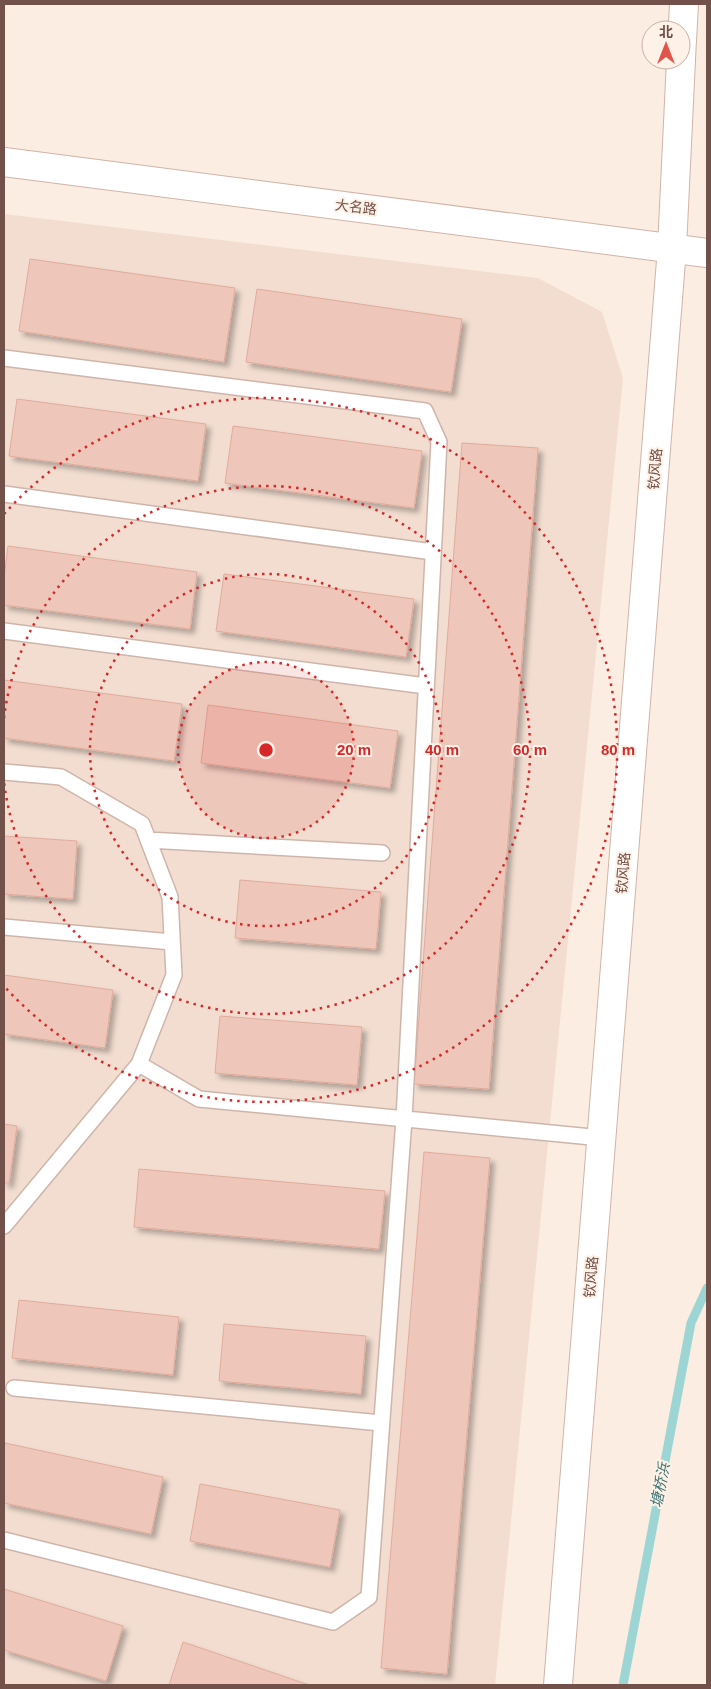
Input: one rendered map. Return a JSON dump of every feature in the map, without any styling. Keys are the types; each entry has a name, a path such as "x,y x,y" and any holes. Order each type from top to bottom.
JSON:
{"street":[{"name":"钦风路","path":"683,20 684,4"},
{"name":"钦风路","path":"558,1685 672,248 681,70"},
{"name":"大名路","path":"4,162 707,253"}],"lane":[{"path":"4,358 425,411 439,442 404,1119 368,1597 334,1622 4,1540"},
{"path":"4,494 433,552"},
{"path":"4,631 426,686"},
{"path":"4,772 61,777 142,824 170,897 174,975 139,1064 7,1219"},
{"path":"148,840 382,853"},
{"path":"4,927 172,942"},
{"path":"139,1064 199,1099 602,1138"},
{"path":"14,1388 381,1423"}],"shaded area":[{"path":"4,214 538,278 602,312 623,378 495,1685 4,1685"}],"building":[{"path":"30,259 235,288 224,362 19,331"},
{"path":"257,289 462,319 451,392 246,362"},
{"path":"17,399 206,424 198,481 9,456"},
{"path":"233,426 422,451 414,508 225,483"},
{"path":"462,443 538,448 489,1089 414,1084"},
{"path":"8,546 197,572 190,629 4,605 4,577"},
{"path":"224,574 414,599 406,657 216,631"},
{"path":"4,680 182,704 174,761 4,738"},
{"path":"208,705 398,731 390,788 201,763"},
{"path":"4,836 77,841 73,899 4,894"},
{"path":"240,880 381,892 376,949 235,938"},
{"path":"4,975 113,990 105,1048 4,1034"},
{"path":"220,1016 362,1027 357,1085 215,1073"},
{"path":"4,1124 17,1126 9,1183 4,1183"},
{"path":"424,1152 490,1158 447,1674 381,1668"},
{"path":"139,1169 385,1191 379,1249 134,1227"},
{"path":"19,1300 179,1317 173,1375 12,1358"},
{"path":"224,1324 366,1336 361,1394 219,1381"},
{"path":"5,1443 163,1477 151,1534 4,1503"},
{"path":"200,1484 340,1510 330,1567 190,1541"},
{"path":"4,1589 123,1626 106,1681 4,1650"},
{"path":"183,1642 309,1685 169,1685"}],"waterway":[{"name":"塘桥浜","path":"623,1685 691,1323 707,1288"}]}
